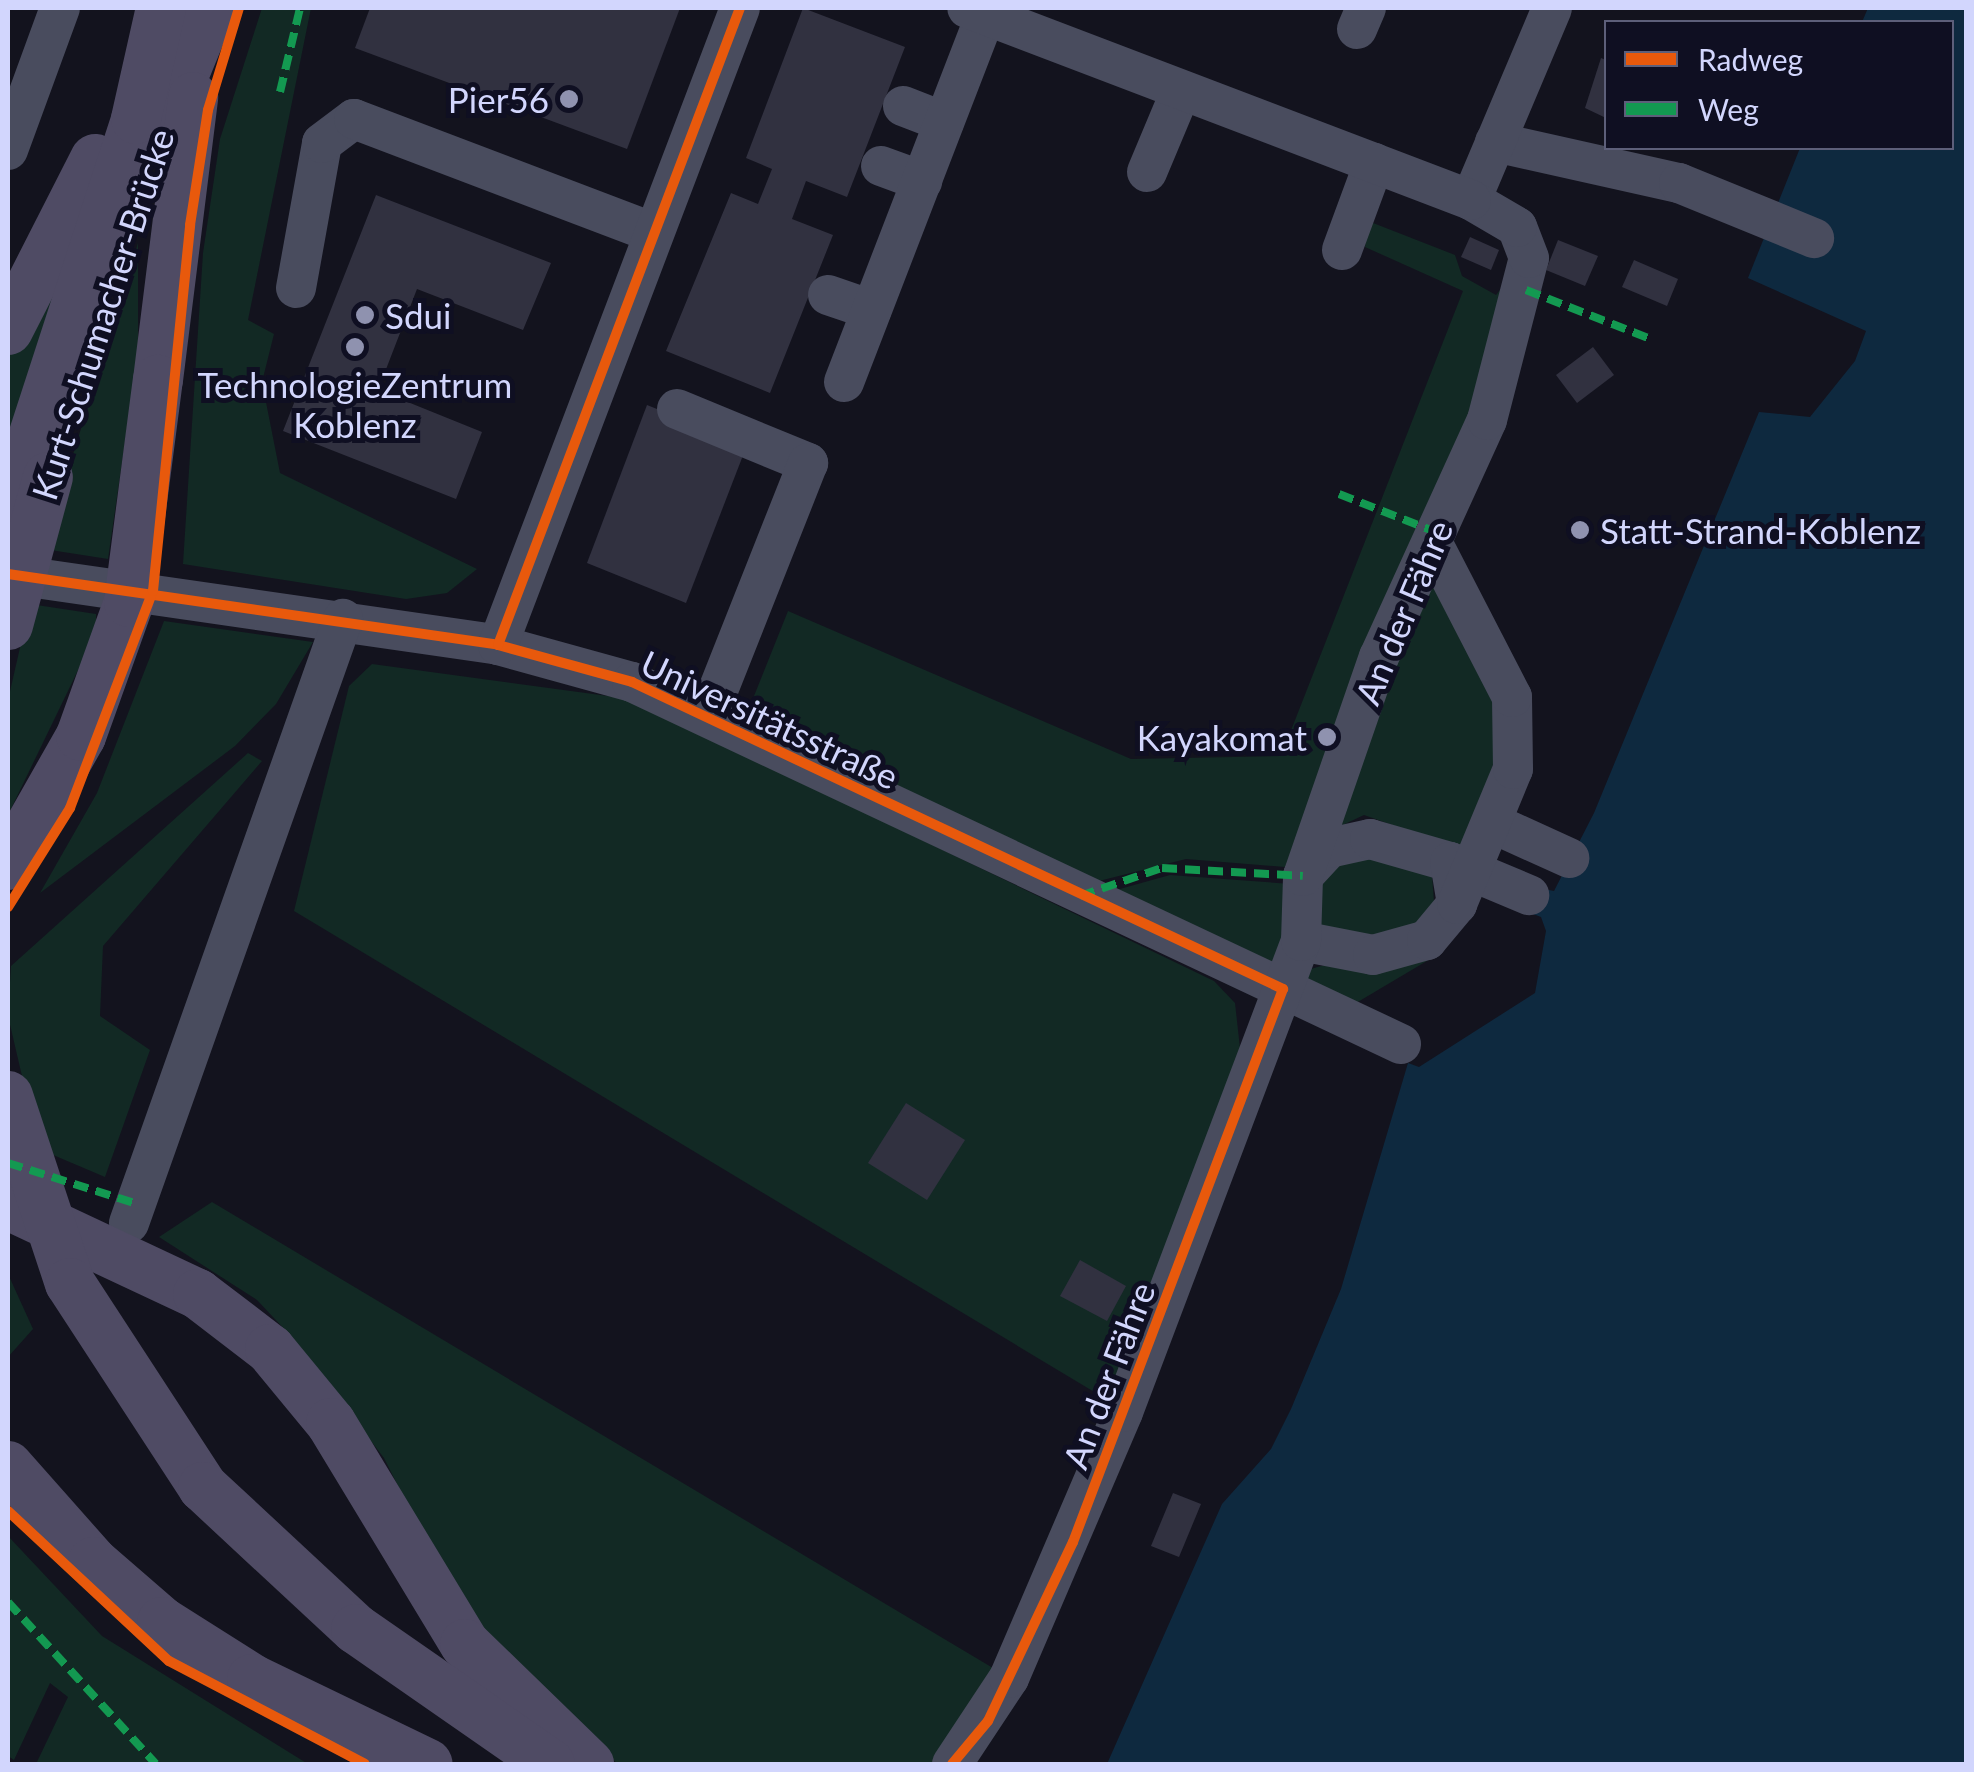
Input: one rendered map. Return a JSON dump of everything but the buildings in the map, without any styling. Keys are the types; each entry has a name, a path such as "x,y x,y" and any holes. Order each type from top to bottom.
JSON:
{"main road":[{"path":"8,330 161,8"},
{"name":"Kurt-Schumacher-Brücke","path":"8,625 35,472 136,120 161,8"},
{"path":"8,865 80,736 128,602 158,380 181,157 212,8"},
{"name":"Kurt-Schumacher-Brücke","path":"8,514 35,472 148,160 212,8"},
{"path":"8,1096 70,1283 203,1487 356,1629 550,1764"},
{"path":"8,1203 198,1294 270,1350 331,1423 464,1644 589,1764"},
{"path":"8,1203 64,1336 200,1526 349,1660 498,1764"},
{"path":"8,1466 68,1538 162,1622 252,1679 428,1764"}],"street":[{"path":"8,150 60,8"},
{"path":"498,645 740,8"},
{"path":"1470,200 1552,8"},
{"path":"844,382 944,122 980,10"},
{"name":"An der Fähre","path":"952,1764 988,1720 1073,1542 1301,941 1303,876 1379,658 1487,420 1526,290 1529,258 1517,228 1470,200 1180,93 980,10"},
{"path":"1147,172 1180,93"},
{"path":"903,106 944,122"},
{"path":"296,288 322,143 354,120 652,232"},
{"path":"1495,142 1679,182 1814,238"},
{"path":"1342,250 1374,163"},
{"path":"881,166 922,181"},
{"path":"828,295 872,310"},
{"path":"677,410 808,463 708,716"},
{"path":"1301,941 1402,952 1428,940 1492,823 1513,769 1512,698 1432,542"},
{"name":"Universitätsstraße","path":"8,574 343,619 498,645 632,682 1401,1044"},
{"path":"128,1223 343,619"},
{"path":"1492,823 1570,858"},
{"path":"1303,876 1328,848 1370,839 1460,879 1529,895"}],"green space":[{"path":"262,8 311,8 248,320 274,334 262,382 280,473 477,569 447,593 406,599 183,564 203,253 220,139"},
{"path":"1368,221 1455,255 1462,276 1496,295 1507,281 1478,412 1285,867 1186,859 1091,883 748,711 788,611 1131,759 1281,756 1463,291 1365,247"},
{"path":"138,243 138,352 108,559 44,549"},
{"path":"74,246 8,456 8,358"},
{"path":"1430,570 1507,720 1466,851 1364,815 1332,830"},
{"path":"30,604 96,614 96,633 8,815 8,700"},
{"path":"164,621 313,642 276,704 235,746 40,893 97,793"},
{"path":"372,664 630,699 1214,981 1235,1003 1240,1048 1111,1402 294,911 349,686"},
{"path":"248,753 262,761 103,946 100,1016 150,1050 105,1177 39,1149 8,1016 11,966"},
{"path":"1358,849 1432,875 1434,902 1410,936 1326,933 1314,915 1323,873"},
{"path":"1170,875 1292,884 1278,971 1109,892"},
{"path":"1442,952 1351,1006 1302,983 1307,970 1339,961"},
{"path":"212,1202 1008,1677 949,1764 618,1764 513,1669 450,1590 384,1458 289,1334 257,1300 159,1237"},
{"path":"8,1274 33,1329 8,1357"},
{"path":"8,1536 102,1636 308,1764 36,1764 68,1697 50,1683 14,1760 8,1756"}],"water":[{"path":"1868,8 1966,8 1966,1764 1107,1764 1222,1504 1271,1449 1291,1409 1341,1289 1408,1063 1419,1067 1535,993 1546,931 1541,917 1523,910 1533,887 1554,891 1594,813 1759,412 1810,417 1855,361 1866,331 1748,278 1799,150 1954,150 1954,20 1863,20"}],"marked path":[{"path":"280,92 300,8"},
{"path":"1526,290 1653,340"},
{"path":"1339,494 1436,532"},
{"path":"1080,896 1162,868 1303,876"},
{"path":"8,1163 134,1203"},
{"path":"8,1602 156,1764"}],"cycle path":[{"path":"8,907 70,808 153,591 190,225 208,110 239,8"},
{"path":"498,645 740,8"},
{"path":"8,574 498,645 632,682 1283,989 1073,1542 988,1721 952,1764"},
{"path":"8,1511 169,1661 365,1764"}],"place":[{"name":"Pier56","path":"569,99"},
{"name":"Sdui","path":"365,315"},
{"name":"TechnologieZentrum Koblenz","path":"355,347"},
{"name":"Statt-Strand-Koblenz","path":"1580,530"},
{"name":"Kayakomat","path":"1327,737"}]}
